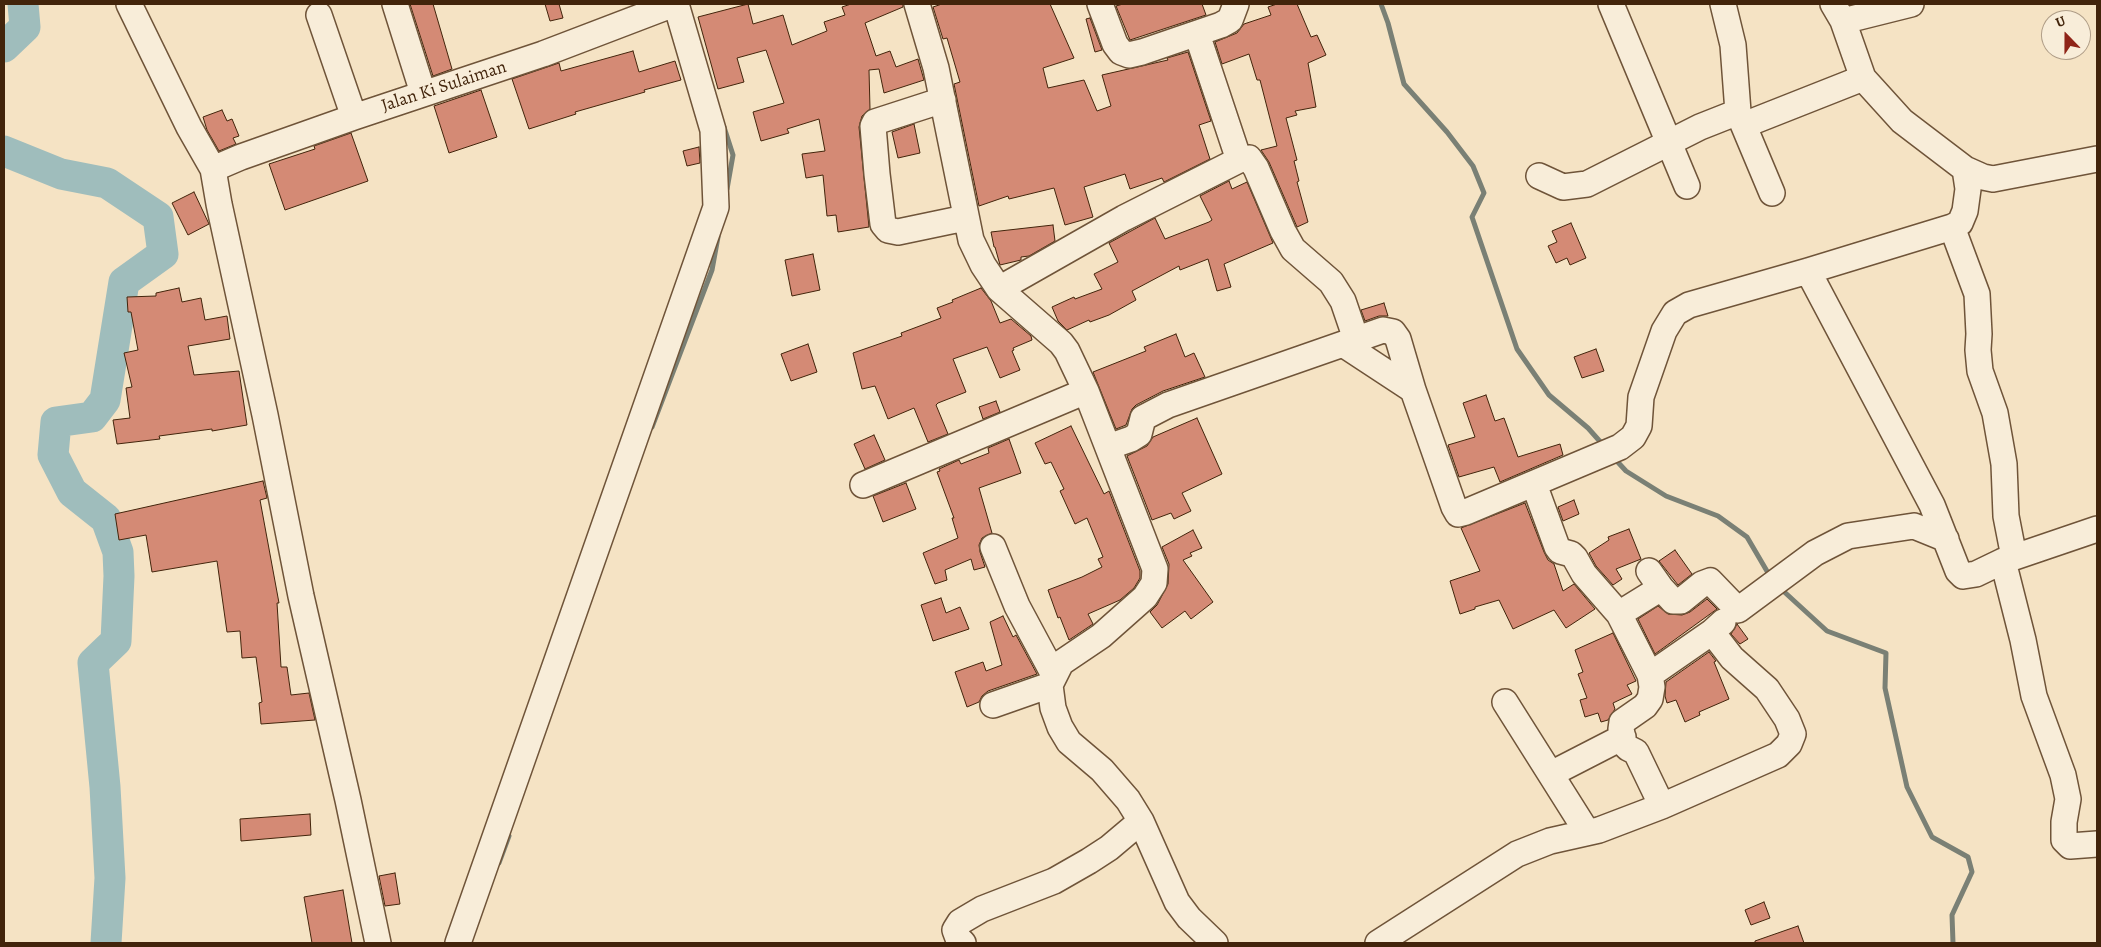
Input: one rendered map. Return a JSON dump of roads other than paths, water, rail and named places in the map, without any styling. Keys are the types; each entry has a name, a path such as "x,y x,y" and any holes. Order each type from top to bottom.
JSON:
{"street":[{"path":"129,4 189,127 213,169 301,596 348,800 378,943"},
{"path":"395,4 423,94"},
{"path":"458,943 716,207 716,160 713,130 675,4"},
{"name":"Jalan Ki Sulaiman","path":"213,169 241,157 354,117 542,54 675,4"},
{"path":"918,4 936,68 971,240 982,266 999,289 1061,343 1072,362 1086,391 1155,569 1154,583 1145,597 1101,636 1061,663 1052,680 993,705"},
{"path":"1100,4 1115,44 1124,54 1142,52 1197,34 1230,20 1236,4"},
{"path":"1611,4 1687,186"},
{"path":"1723,4 1733,45 1741,119 1772,193"},
{"path":"1910,4 1838,12 1864,78 1902,120 1964,169 1983,177 1994,179 2097,159"},
{"path":"319,15 354,117"},
{"path":"1197,34 1239,160"},
{"path":"1539,176 1563,187 1587,184 1700,127 1741,119 1864,78"},
{"path":"943,100 880,119 873,126 883,224 888,230 898,232 965,218"},
{"path":"999,289 1124,218 1239,160 1249,158 1252,160 1289,243 1307,262 1331,282 1343,301 1349,341 1414,390"},
{"path":"1108,448 1139,434 1143,418 1168,405 1349,341 1388,330 1396,334 1454,507 1458,514 1466,512 1612,450 1633,437 1639,426 1641,397 1649,372 1664,331 1675,313 1689,305 1952,227 1960,223 1965,211 1968,189 1964,169"},
{"path":"1952,227 1977,294 1980,371 1995,413 2004,464 2008,559 2034,696 2063,775 2068,799 2064,822 2064,840 2070,846 2097,844"},
{"path":"1808,271 1932,506 1958,571 1963,576 1976,574 2008,559 2097,529"},
{"path":"863,485 1086,391"},
{"path":"1534,484 1557,547 1560,551 1571,554 1575,558 1584,574 1619,614 1650,675 1652,687 1650,698 1645,706 1622,722 1621,729 1624,744 1636,752 1662,806"},
{"path":"1650,675 1712,632 1815,552 1848,536 1914,526 1946,539"},
{"path":"993,547 1017,606 1052,680 1053,708 1060,727 1069,742 1094,763 1123,793 1141,821 1177,902 1189,918 1215,943"},
{"path":"1619,614 1655,580 1673,601 1681,601 1710,580 1716,584 1738,610"},
{"path":"1378,943 1517,854 1537,845 1599,830 1662,806 1778,755 1789,744 1793,734 1787,719 1767,689 1732,658 1712,632"},
{"path":"1505,702 1587,832"},
{"path":"1551,774 1622,737"},
{"path":"963,943 958,938 955,930 960,922 982,909 1054,881 1089,862 1141,821"}],"waterway":[{"path":"4,47 25,27 23,4"},
{"path":"1381,4 1404,84 1447,132 1473,166 1484,193 1472,217 1517,349 1549,395 1588,428 1604,446"},
{"path":"724,127 733,155 727,189"},
{"path":"4,151 61,174 107,183 158,217 163,254 124,282 105,400 92,417 56,422 53,455 72,492 106,519 118,552 119,576 116,641 93,663 105,787 110,878 106,943"},
{"path":"652,427 712,270 718,237"},
{"path":"1614,458 1626,471 1666,496 1718,516 1747,537 1771,578"},
{"path":"1780,588 1827,631 1886,653 1885,688 1907,787 1932,837 1968,857 1972,872 1952,915 1953,943"},
{"path":"499,863 509,836"}]}
